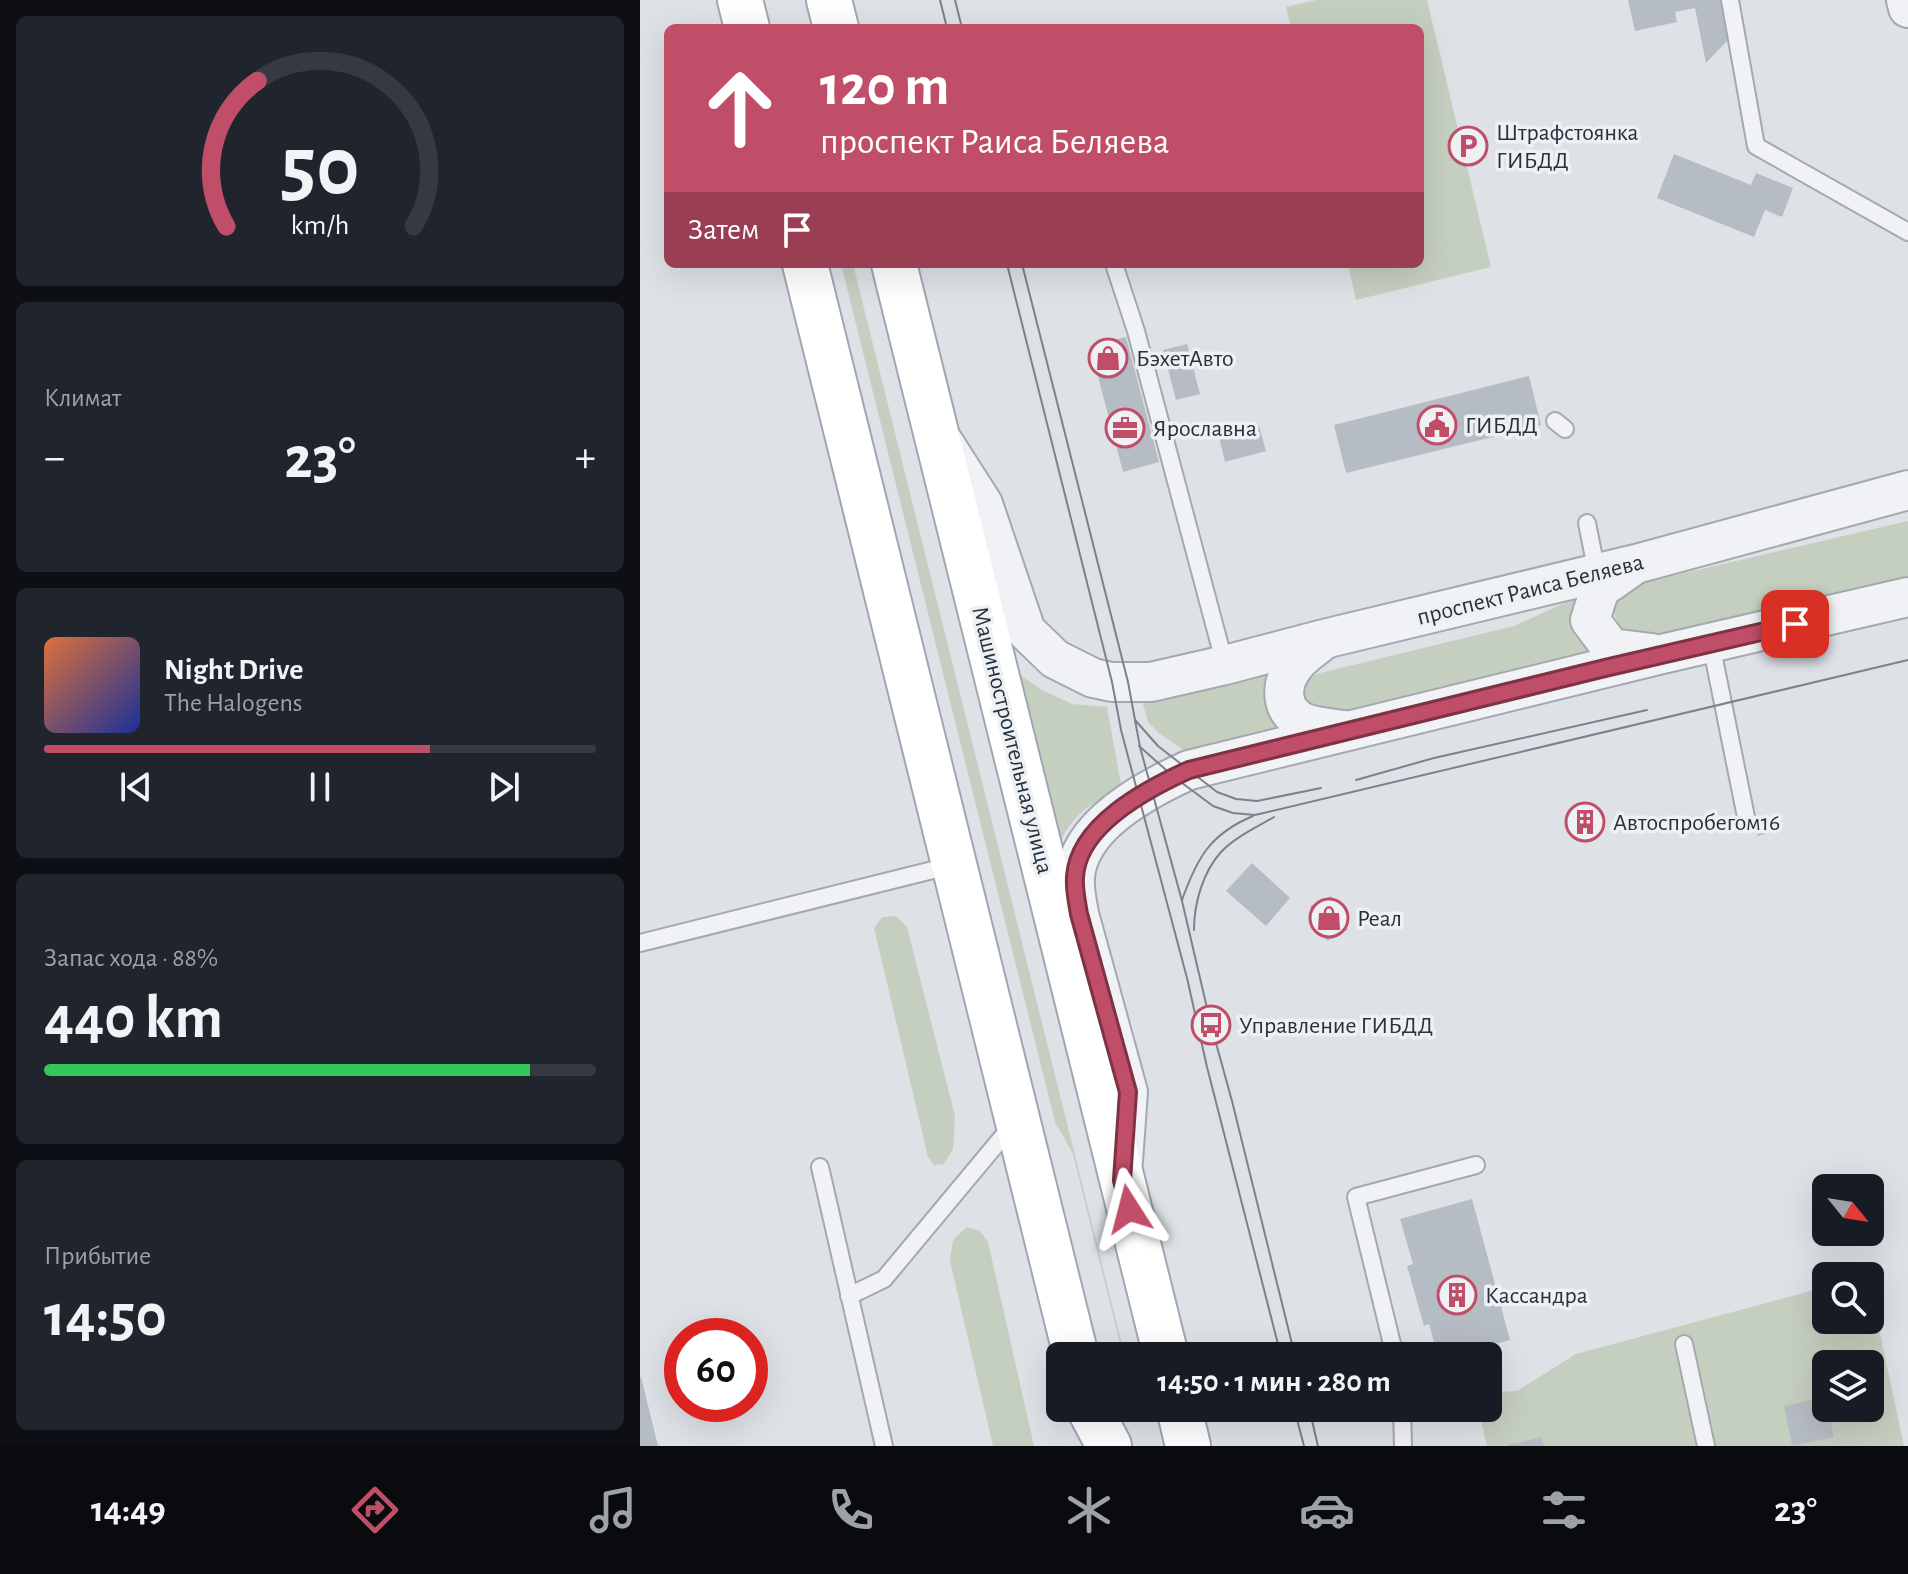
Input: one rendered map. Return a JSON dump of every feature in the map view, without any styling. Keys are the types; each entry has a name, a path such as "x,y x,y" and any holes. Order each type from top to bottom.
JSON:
{"main road":[{"path":"740,0 746,24"},
{"path":"829,0 835,24"},
{"path":"806,268 1073,1342"},
{"name":"Машиностроительная улица","path":"895,268 1162,1342"},
{"path":"1093,1422 1099,1446"},
{"path":"1096,1422 1109,1446"},
{"path":"1165,1446 1167,1422"},
{"path":"1182,1422 1188,1446"}],"street":[{"path":"1906,0 1908,8"},
{"name":"проспект Раиса Беляева","path":"936,430 983,504 1026,631 1055,659 1093,678 1112,682 1151,682 1225,665 1301,639 1636,564 1908,490"},
{"path":"1636,564 1600,589 1590,620 1611,648 1662,654"},
{"path":"1122,1180 1128,1092 1079,914 1075,875 1087,842 1103,823 1139,796 1189,770 1908,597"},
{"path":"1301,639 1284,695 1287,710 1302,722 1346,731"}],"lane":[{"path":"1730,0 1756,146 1908,232"},
{"path":"1115,268 1136,331 1225,665"},
{"path":"1587,523 1597,573"},
{"path":"1711,644 1746,817"},
{"path":"640,943 954,864"},
{"path":"849,1296 884,1279 1017,1118"},
{"path":"1392,1342 1356,1197 1476,1165"},
{"path":"820,1167 884,1446"},
{"path":"1684,1344 1706,1446"},
{"path":"1402,1422 1403,1446"}],"green space":[{"path":"1316,0 1427,0 1491,267 1356,300 1349,268 1424,268 1424,24 1290,24 1286,7"},
{"path":"842,268 854,268 1122,1342 1073,1154 1055,1122"},
{"path":"1908,521 1908,584 1643,643 1626,634 1616,619 1617,602 1633,585"},
{"path":"1584,594 1596,652 1323,718 1297,694 1306,680 1316,674 1514,626"},
{"path":"1011,669 1042,690 1072,704 1107,707 1122,790 1081,813 1067,829 1054,852"},
{"path":"1280,669 1290,727 1188,753 1148,722 1141,697 1193,693"},
{"path":"896,916 907,927 955,1116 953,1149 944,1164 934,1165 928,1157 874,928 882,917"},
{"path":"967,1227 980,1231 988,1242 1034,1446 993,1446 950,1261 953,1240"},
{"path":"1812,1291 1812,1334 1880,1334 1883,1350 1812,1350 1812,1422 1884,1422 1884,1352 1904,1446 1487,1446 1481,1422 1502,1422 1502,1392 1517,1391 1576,1354"}],"building":[{"path":"1628,0 1721,0 1729,39 1706,63 1695,8 1675,12 1677,22 1635,31"},
{"path":"1674,154 1751,185 1756,173 1793,188 1782,217 1765,210 1754,237 1657,198"},
{"path":"1126,337 1159,462 1123,472 1090,346"},
{"path":"1187,344 1200,394 1176,400 1163,350"},
{"name":"ГИБДД","path":"1529,376 1541,425 1346,473 1334,425"},
{"path":"1259,426 1266,451 1225,462 1219,437"},
{"name":"Автоспробегом16","path":"1587,807 1596,832 1584,837 1575,811"},
{"path":"1764,816 1768,833 1758,836 1753,818"},
{"path":"1252,863 1290,898 1266,926 1226,891"},
{"name":"Реал","path":"1331,896 1348,930 1327,941 1310,906"},
{"name":"Кассандра","path":"1472,1199 1510,1340 1434,1342 1429,1324 1424,1326 1407,1266 1413,1264 1400,1219"},
{"path":"641,1377 658,1446 640,1446"},
{"path":"1812,1400 1812,1422 1831,1422 1834,1437 1792,1446 1784,1406"},
{"path":"1542,1437 1544,1446 1508,1446 1508,1445"}],"tram line":[{"path":"940,0 946,24"},
{"path":"955,0 961,24"},
{"path":"1008,268 1112,682 1121,730 1187,978 1277,1342"},
{"path":"1023,268 1128,682 1140,747 1182,901 1292,1342"},
{"path":"1139,746 1213,806 1233,813 1255,815 1908,660"},
{"path":"1356,780 1434,758 1647,710"},
{"path":"1135,720 1158,746 1217,792 1236,799 1257,801 1321,788"},
{"path":"1182,900 1193,872 1207,849 1226,831 1253,816"},
{"path":"1194,930 1201,888 1215,860 1233,842 1274,817"},
{"path":"1298,1422 1304,1446"},
{"path":"1312,1422 1318,1446"}],"place":[{"name":"Штрафстоянка ГИБДД","path":"1468,146"},
{"name":"БэхетАвто","path":"1108,358"},
{"name":"ГИБДД","path":"1437,425"},
{"name":"Ярославна","path":"1125,428"},
{"name":"Автоспробегом16","path":"1585,822"},
{"name":"Реал","path":"1329,918"},
{"name":"Управление ГИБДД","path":"1211,1025"},
{"name":"Кассандра","path":"1457,1295"}],"route":[{"path":"1129,1209 1122,1180 1128,1092 1079,914 1075,875 1087,842 1109,817 1139,796 1189,770 1795,624"}]}
